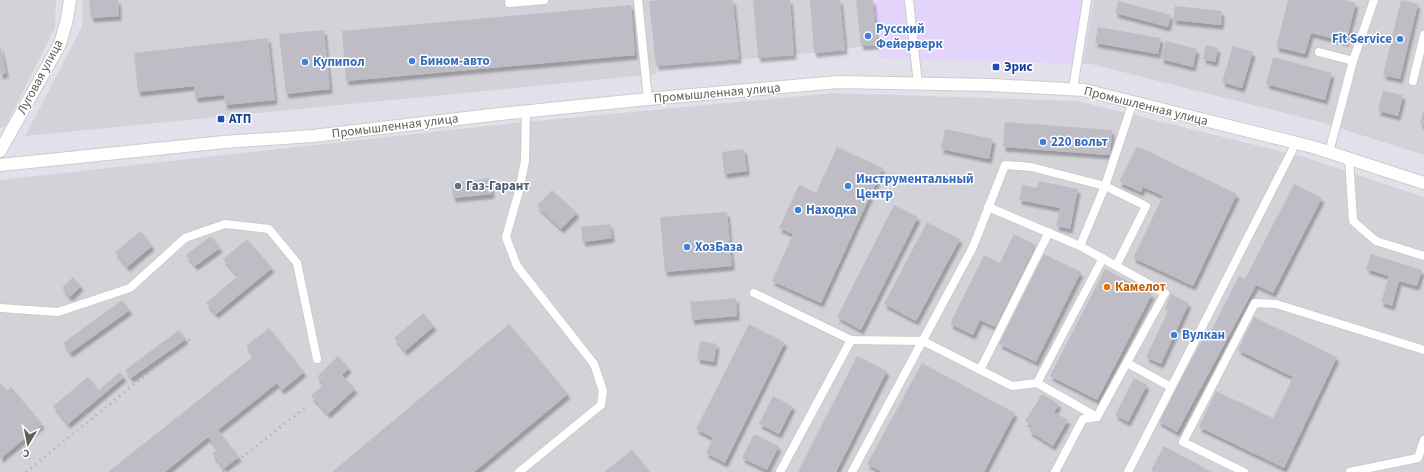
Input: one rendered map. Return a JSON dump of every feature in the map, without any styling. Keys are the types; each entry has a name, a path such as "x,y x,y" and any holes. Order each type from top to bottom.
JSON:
{"main road":[{"name":"Луговая улица","path":"0,151 60,44 67,19 70,0"},
{"name":"Промышленная улица","path":"0,165 224,142 312,136 526,111 838,82 918,85 992,85 1084,90 1329,152 1424,183"}],"lane":[{"path":"509,4 544,0"},
{"path":"638,0 648,99"},
{"path":"909,0 918,85"},
{"path":"1073,90 1087,0"},
{"path":"1329,152 1353,61 1374,0"},
{"path":"1413,81 1424,35"},
{"path":"1318,52 1353,61"},
{"path":"1080,246 1105,186 1133,102"},
{"path":"520,472 601,405 603,390 594,364 518,266 506,237 519,191 525,161 526,111"},
{"path":"1129,472 1296,143"},
{"path":"1349,159 1353,221 1376,241 1424,256"},
{"path":"855,471 972,247 1005,165 1031,167 1105,186 1146,206 1116,266"},
{"path":"988,207 1080,246 1165,293 1098,417"},
{"path":"0,308 58,312 130,288 185,238 225,224 269,229 298,262 317,359"},
{"path":"980,370 1049,232"},
{"path":"1037,383 1103,258"},
{"path":"754,293 851,340 923,341 1012,386 1037,383 1098,417"},
{"path":"1244,472 1183,442 1255,303 1276,304 1424,350"},
{"path":"780,472 851,340"},
{"path":"1127,363 1171,387"},
{"path":"1055,472 1083,419 1098,417"},
{"path":"1350,472 1421,459 1424,440"}],"shaded area":[{"path":"0,0 56,0 55,28 5,127 0,128"},
{"path":"83,0 873,0 877,45 794,55 656,66 657,74 25,136 82,27"},
{"path":"873,0 1094,0 1083,64 879,58"},
{"path":"1094,0 1424,0 1424,155 1320,122 1091,64 1083,64"},
{"path":"832,93 1078,101 1307,158 1424,197 1424,472 0,472 0,180 495,125"}],"building":[{"path":"89,0 118,0 119,16 91,18"},
{"path":"733,0 739,59 656,66 649,1"},
{"path":"753,0 790,0 794,55 758,58"},
{"path":"810,0 840,0 845,50 814,53"},
{"path":"856,0 873,0 877,45 861,46"},
{"path":"1288,0 1345,0 1356,3 1346,42 1311,33 1305,54 1276,47"},
{"name":"Fit Service","path":"1401,0 1418,4 1400,79 1383,75"},
{"path":"1118,1 1171,15 1168,27 1115,13"},
{"path":"631,5 635,55 346,81 342,31"},
{"path":"1175,6 1222,11 1221,25 1173,20"},
{"path":"1098,27 1161,38 1158,54 1095,43"},
{"name":"Купипол","path":"324,30 330,89 286,94 279,34"},
{"path":"268,38 275,100 225,105 224,95 195,98 194,86 138,92 134,53"},
{"path":"1166,41 1197,49 1193,67 1161,59"},
{"path":"0,44 6,73 0,75"},
{"path":"1206,45 1218,48 1215,62 1203,59"},
{"path":"1233,46 1253,52 1242,88 1222,82"},
{"path":"1273,57 1332,73 1325,100 1266,84"},
{"path":"1383,91 1403,95 1398,116 1378,111"},
{"path":"1424,111 1424,125 1420,124"},
{"path":"1005,122 1112,130 1110,155 1003,147"},
{"path":"945,129 993,139 989,159 941,149"},
{"path":"1137,146 1237,194 1193,286 1133,258 1163,196 1143,187 1141,192 1119,182"},
{"path":"837,147 883,168 821,303 772,281 793,234 779,228 799,185 816,193"},
{"path":"744,149 747,171 724,174 722,152"},
{"path":"490,178 492,194 453,198 452,183"},
{"path":"1039,181 1078,189 1070,229 1056,226 1060,208 1019,200 1022,185 1037,188"},
{"path":"1294,184 1322,198 1273,293 1256,285 1177,432 1158,421 1204,337 1207,339 1239,276 1245,279"},
{"path":"552,190 577,213 561,229 537,206"},
{"path":"894,205 918,217 861,330 837,317"},
{"path":"727,212 732,266 665,272 660,217"},
{"path":"927,222 960,239 916,321 884,304"},
{"path":"610,224 612,238 583,242 581,227"},
{"path":"141,231 152,246 127,267 115,252"},
{"path":"1014,234 1036,245 995,327 980,320 973,335 950,324 984,255 1000,263"},
{"path":"211,236 220,248 195,266 186,255"},
{"path":"247,239 272,268 216,314 206,303 238,276 223,259"},
{"path":"1044,254 1081,272 1036,362 999,344"},
{"path":"1371,254 1422,270 1417,286 1399,281 1392,306 1381,302 1389,276 1366,269"},
{"path":"1105,269 1152,294 1097,400 1050,376"},
{"path":"73,277 81,286 70,297 62,288"},
{"path":"1171,294 1189,303 1161,364 1146,357 1168,311 1165,309"},
{"path":"736,298 737,316 692,320 690,302"},
{"path":"122,300 130,310 70,353 63,343"},
{"path":"423,313 434,326 405,351 394,338"},
{"path":"1254,317 1337,357 1284,468 1199,427 1216,391 1273,418 1293,377 1238,350"},
{"path":"509,324 568,394 474,472 332,472"},
{"path":"749,324 785,342 725,463 706,453 713,438 696,429"},
{"path":"269,328 304,372 282,390 277,383 218,430 239,457 224,468 212,454 218,449 208,437 165,472 108,472 254,356 246,346"},
{"path":"179,330 186,339 131,378 125,370"},
{"path":"700,341 717,344 714,362 697,359"},
{"path":"338,356 349,368 342,375 355,389 328,414 311,396 324,384 317,377"},
{"path":"857,356 887,371 836,472 798,472"},
{"path":"922,363 1015,413 984,472 882,472 867,464"},
{"path":"120,372 124,377 68,424 53,406 88,377 99,390"},
{"path":"1134,378 1147,385 1128,422 1115,415"},
{"path":"0,382 7,391 11,387 42,424 0,459"},
{"path":"1042,394 1059,404 1054,412 1068,420 1053,446 1029,431 1032,426 1025,421"},
{"path":"773,396 793,406 779,434 759,424"},
{"path":"754,434 779,446 767,470 742,458"},
{"path":"1164,446 1212,472 1154,472 1151,470"},
{"path":"632,450 650,472 604,472"}],"railway":[{"path":"26,472 190,339"},
{"path":"223,472 306,407"}],"place":[{"name":"Русский Фейерверк","path":"868,36"},
{"name":"Fit Service","path":"1400,39"},
{"name":"Бином-авто","path":"412,61"},
{"name":"Купипол","path":"305,62"},
{"name":"Эрис","path":"996,67"},
{"name":"АТП","path":"221,119"},
{"name":"220 вольт","path":"1043,142"},
{"name":"Газ-Гарант","path":"458,186"},
{"name":"Инструментальный Центр","path":"848,186"},
{"name":"Находка","path":"798,210"},
{"name":"ХозБаза","path":"687,247"},
{"name":"Камелот","path":"1107,287"},
{"name":"Вулкан","path":"1174,335"}]}
